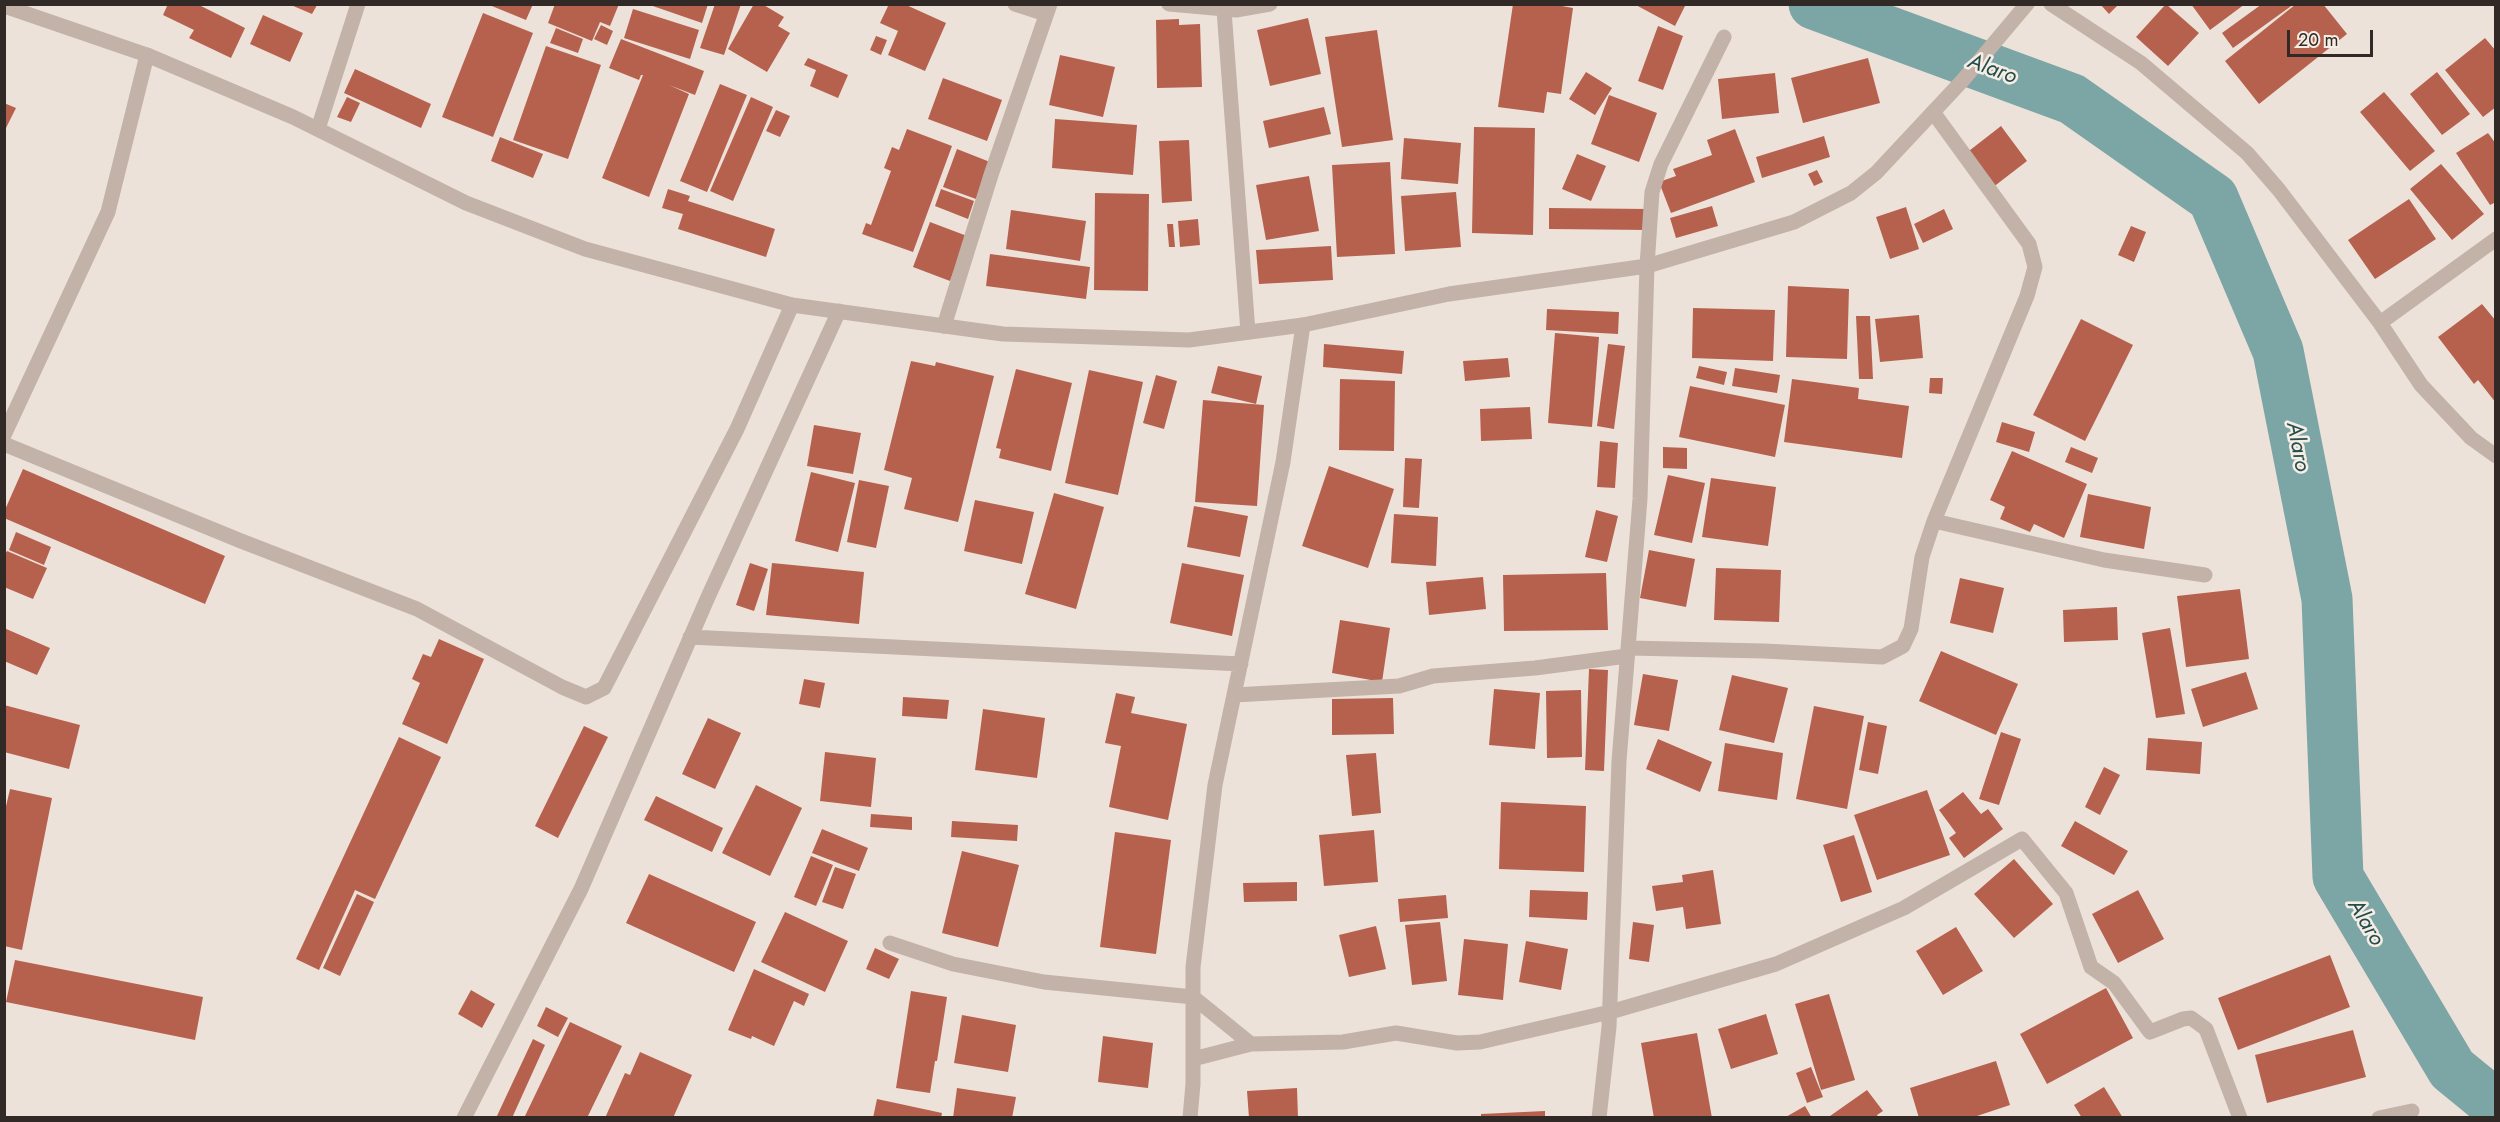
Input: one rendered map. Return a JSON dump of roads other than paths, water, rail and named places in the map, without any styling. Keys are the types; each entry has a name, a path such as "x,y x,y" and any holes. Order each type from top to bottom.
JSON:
{"street":[{"path":"318,129 358,4"},
{"path":"944,326 991,175 1048,9 1015,4"},
{"path":"1169,4 1224,10 1270,4"},
{"path":"4,6 147,55 318,129 466,203 585,249 792,305 1003,334 1178,340 1303,325 1449,294 1647,266 1794,222 1851,193 1876,173 1964,80 2027,4"},
{"path":"2051,4 2141,63 2247,153 2279,190 2380,323 2421,385 2471,438 2496,456"},
{"path":"1224,10 1248,332"},
{"path":"1599,1118 1610,1012 1619,761 1640,499 1647,266 1652,192 1658,173 1724,37"},
{"path":"4,435 108,212 147,55"},
{"path":"1234,695 1399,686 1433,676 1535,668 1627,652 1764,651 1882,657 1903,646 1911,629 1922,557 1934,521 2027,296 2035,267 2029,244 1934,112"},
{"path":"2380,323 2496,239"},
{"path":"4,444 241,541 417,609 586,698 604,688 737,429 792,305"},
{"path":"464,1118 581,889 690,637 839,312"},
{"path":"1190,1118 1193,1059 1193,967 1215,785 1283,462 1303,325"},
{"path":"1934,521 2104,560 2205,575"},
{"path":"690,637 1241,664"},
{"path":"1193,1059 1251,1044 1343,1042 1396,1033 1457,1043 1480,1041 1610,1012 1776,964 1904,908 2022,839 2066,893 2091,967 2114,983 2150,1032 2191,1018 2206,1029 2240,1118"},
{"path":"890,943 953,964 1044,982 1193,997 1251,1044"},
{"path":"2379,1118 2412,1111"}],"waterway":[{"name":"Alaro","path":"1814,4 2072,99 2213,198 2278,351 2327,599 2338,877 2452,1069 2496,1105"}]}
